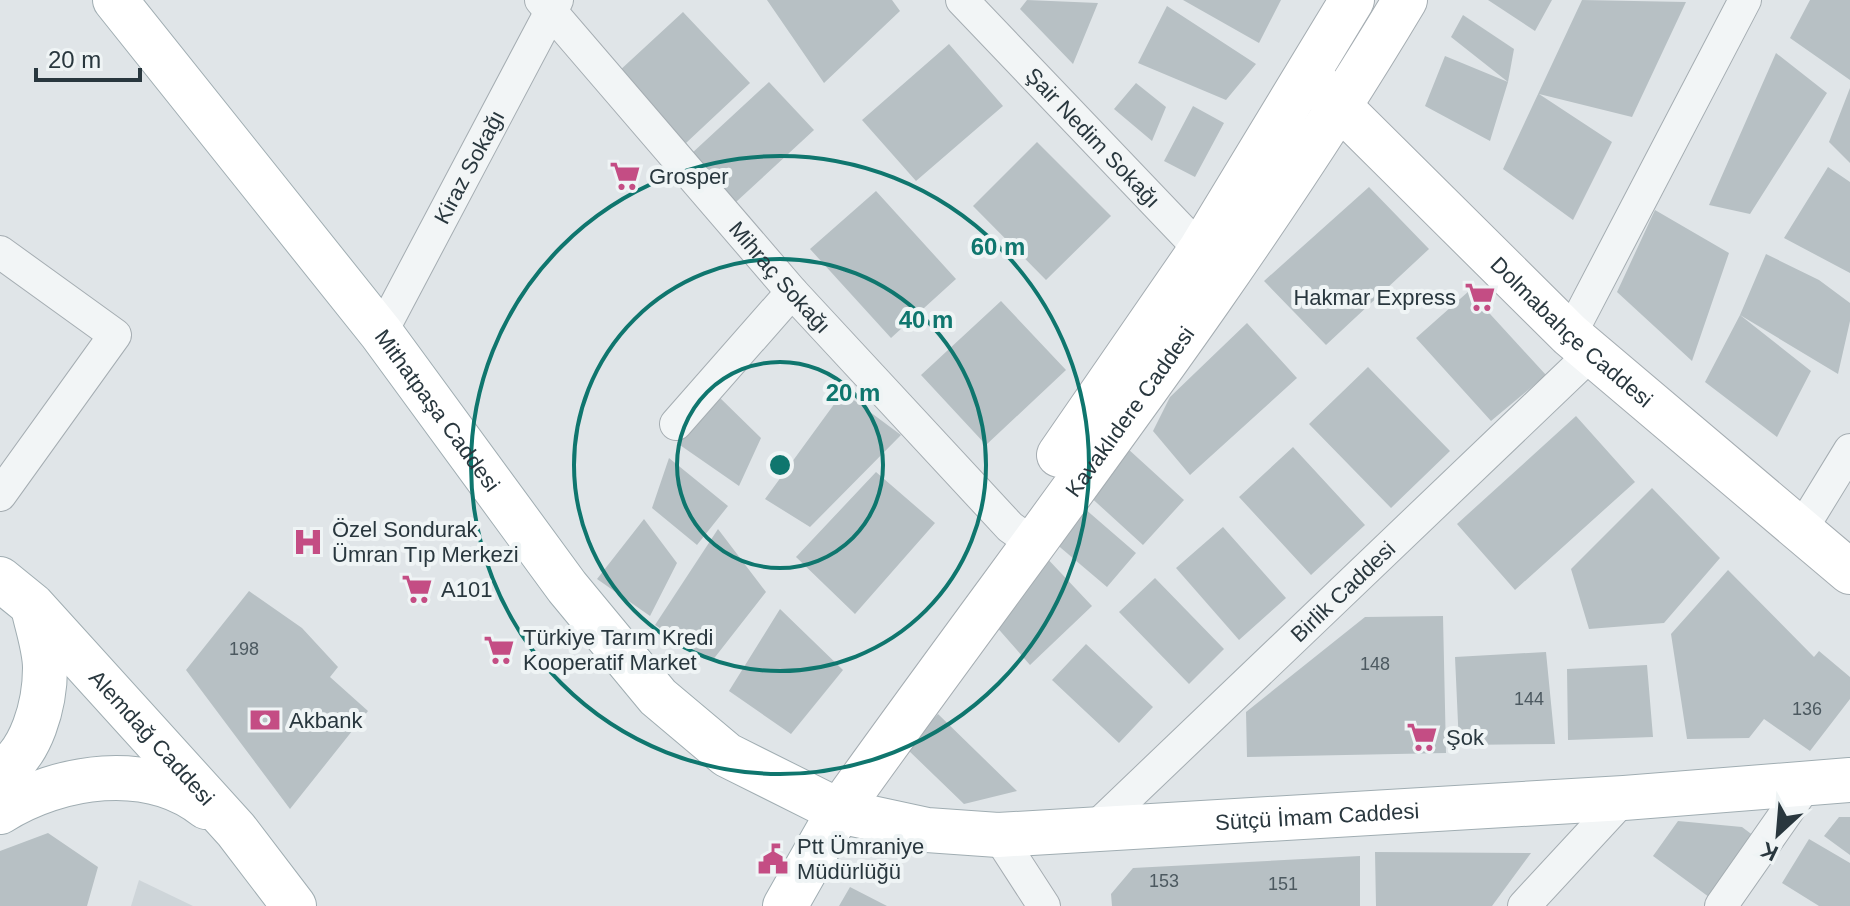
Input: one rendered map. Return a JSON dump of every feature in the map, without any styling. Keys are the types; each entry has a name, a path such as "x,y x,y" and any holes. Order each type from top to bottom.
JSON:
{"main road":[{"name":"Mithatpaşa Caddesi","path":"115,0 381,333 567,587 658,697 727,755 791,788"},
{"name":"Kavaklıdere Caddesi","path":"1213,263 1307,76 1352,0"},
{"name":"Kavaklıdere Caddesi","path":"785,906 839,811 1021,535 1213,263 1341,107 1405,0"},
{"name":"Dolmabahçe Caddesi","path":"1307,76 1580,344 1850,572"},
{"name":"Kavaklıdere Caddesi","path":"791,788 812,786 837,772 1021,535"},
{"path":"0,773 8,768 36,727 45,667 16,592"},
{"name":"Alemdağ Caddesi","path":"16,592 236,830 294,906"},
{"path":"0,812 25,797 83,779 131,779 186,791 236,830"},
{"name":"Sütçü İmam Caddesi","path":"791,788 839,811 927,830 998,835 1624,798 1805,786 1850,780"}],"street":[{"name":"Birlik Caddesi","path":"1094,829 1580,344 1745,0"},
{"name":"Kiraz Sokağı","path":"381,333 549,4"},
{"name":"Mihraç Sokağı","path":"549,4 792,292 1021,535"},
{"name":"Şair Nedim Sokağı","path":"976,6 1213,263"},
{"path":"0,252 115,335 0,495"},
{"path":"676,424 792,292"},
{"path":"1801,530 1850,450"},
{"path":"1721,906 1805,786"},
{"path":"1524,906 1624,798"},
{"path":"998,835 1044,906"}],"shaded area":[{"path":"139,880 193,906 131,906"}],"building":[{"path":"767,0 892,0 900,11 824,83"},
{"path":"1027,0 1098,3 1073,64 1020,9"},
{"path":"1183,0 1281,0 1259,43"},
{"path":"1488,0 1552,0 1535,31"},
{"path":"1582,0 1686,2 1632,117 1539,94 1612,142 1573,220 1503,169"},
{"path":"1810,0 1850,0 1850,80 1790,38"},
{"path":"1167,6 1256,64 1226,100 1138,63"},
{"path":"683,12 750,83 686,143 618,72"},
{"path":"1463,15 1514,49 1508,82 1451,37"},
{"path":"949,44 1003,106 916,181 862,120"},
{"path":"1776,53 1827,93 1750,214 1709,205"},
{"path":"1445,56 1508,82 1490,141 1425,106"},
{"path":"769,82 814,130 736,202 691,154"},
{"path":"1136,83 1166,107 1152,141 1114,109"},
{"path":"1850,88 1850,163 1829,142"},
{"path":"1193,106 1224,123 1195,177 1164,161"},
{"path":"1037,142 1111,216 1046,280 973,206"},
{"path":"1828,167 1850,182 1850,273 1784,238"},
{"path":"1369,187 1429,249 1326,345 1264,281"},
{"path":"876,191 956,279 891,338 810,249"},
{"path":"1655,210 1729,253 1692,361 1617,292"},
{"path":"1766,254 1819,280 1850,303 1850,321 1838,374 1740,315"},
{"path":"1469,291 1546,375 1491,421 1416,338"},
{"path":"1001,301 1066,370 986,445 921,375"},
{"path":"1740,315 1811,371 1777,437 1705,382"},
{"path":"1247,323 1297,378 1190,475 1153,431 1170,397"},
{"path":"1368,367 1450,451 1391,508 1309,424"},
{"path":"843,392 901,435 810,527 765,499"},
{"path":"716,394 761,438 739,486 677,443"},
{"path":"1576,416 1635,482 1515,590 1457,524"},
{"path":"1293,447 1365,525 1311,575 1239,497"},
{"path":"1127,448 1184,500 1143,545 1086,493"},
{"path":"669,458 728,506 697,545 652,508"},
{"path":"876,472 935,523 855,614 796,557"},
{"path":"1652,488 1720,558 1664,623 1589,629 1571,569"},
{"path":"1077,502 1136,553 1107,587 1048,537"},
{"path":"644,519 677,563 650,616 597,579"},
{"path":"1223,527 1286,598 1239,640 1176,568"},
{"path":"718,529 766,592 712,661 655,625"},
{"path":"1044,555 1092,606 1030,665 987,616"},
{"path":"1728,570 1814,657 1819,651 1850,677 1850,699 1810,751 1764,719 1749,738 1687,739 1671,634"},
{"path":"1155,578 1224,649 1189,684 1119,612"},
{"path":"249,591 302,628 338,667 330,677 368,711 290,809 186,670"},
{"path":"780,609 843,670 791,734 729,691"},
{"path":"1443,616 1446,753 1247,757 1246,712 1365,617"},
{"path":"1086,644 1153,707 1119,743 1052,680"},
{"path":"1546,652 1555,744 1459,745 1455,657"},
{"path":"1647,665 1653,737 1568,740 1567,669"},
{"path":"938,714 1017,791 964,804 906,748"},
{"path":"1839,817 1850,817 1850,855 1824,836"},
{"path":"1678,821 1742,827 1754,836 1709,897 1653,856"},
{"path":"48,833 98,867 87,906 0,906 0,851"},
{"path":"1809,839 1850,863 1850,906 1819,906 1782,883"},
{"path":"1375,852 1531,853 1492,906 1376,906"},
{"path":"1360,856 1360,906 1112,906 1111,894 1133,868"},
{"path":"850,887 887,906 839,906"}],"place":[{"name":"Grosper","path":"625,176"},
{"name":"Hakmar Express","path":"1480,297"},
{"name":"Özel Sondurak Ümran Tıp Merkezi","path":"308,542"},
{"name":"A101","path":"417,589"},
{"name":"Türkiye Tarım Kredi Kooperatif Market","path":"499,650"},
{"name":"Akbank","path":"265,720"},
{"name":"Şok","path":"1422,737"},
{"name":"Ptt Ümraniye Müdürlüğü","path":"773,859"}]}
